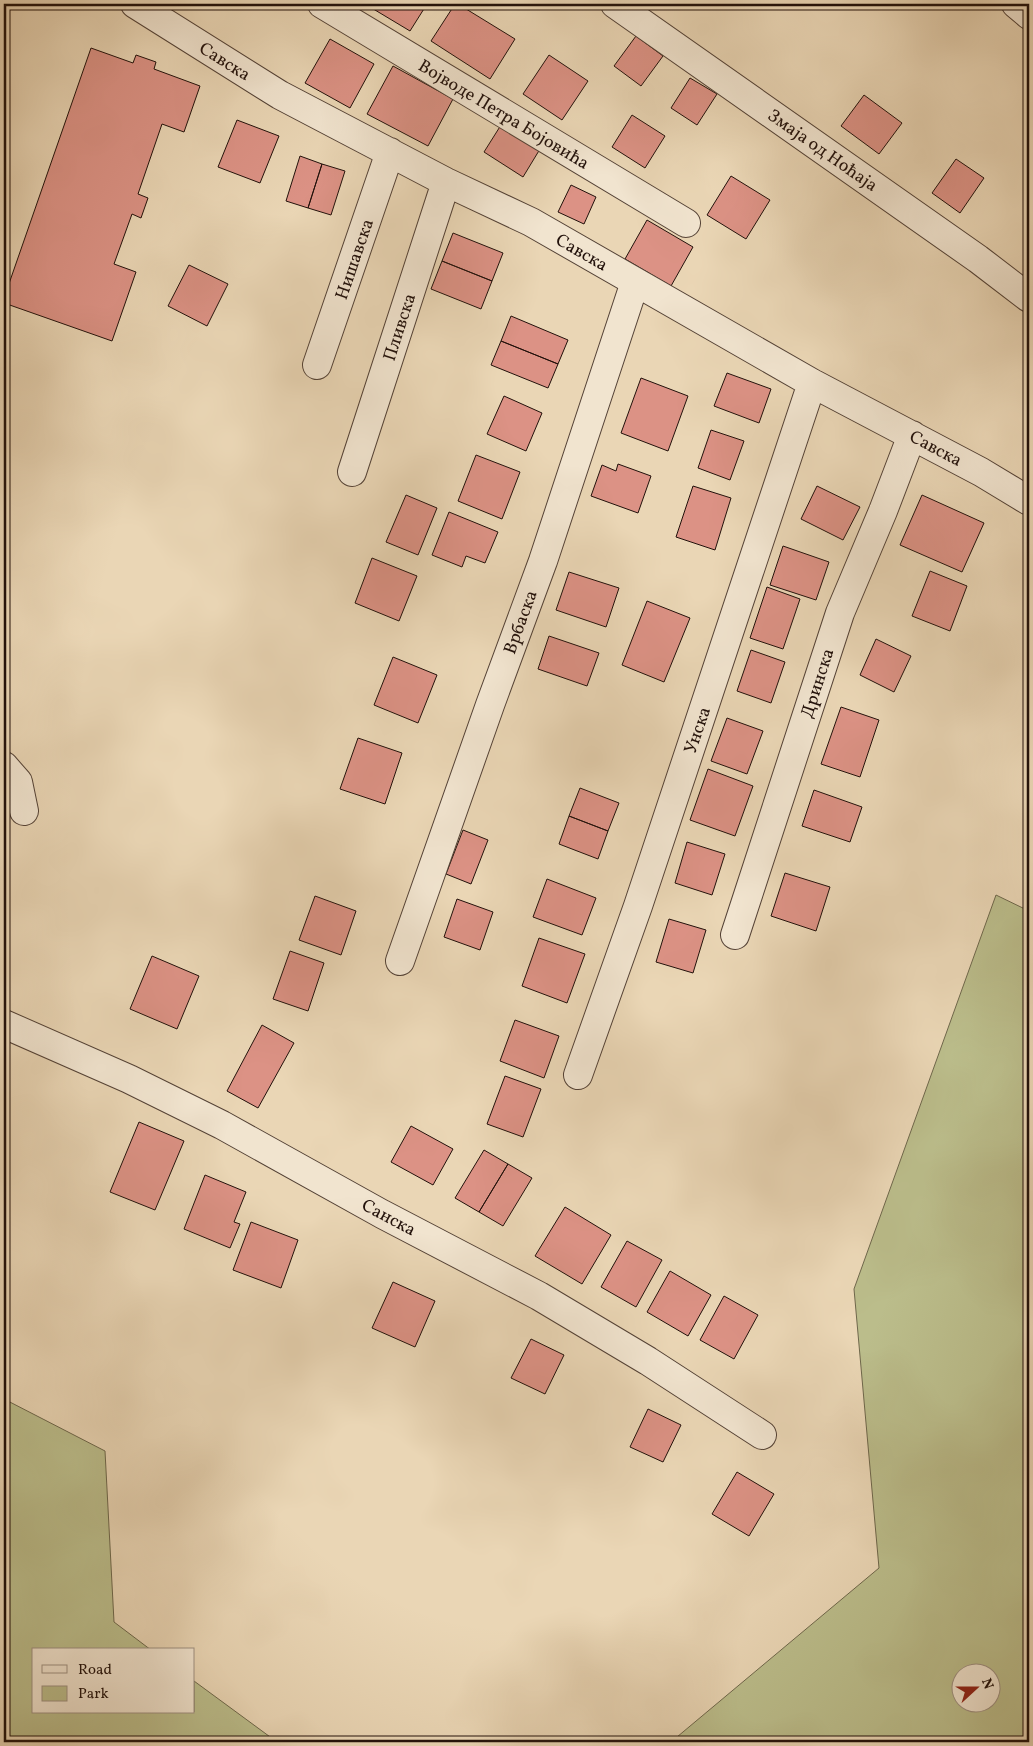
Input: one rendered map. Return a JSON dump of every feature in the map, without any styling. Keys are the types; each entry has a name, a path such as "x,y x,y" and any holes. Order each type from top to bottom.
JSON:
{"street":[{"name":"Савска","path":"135,4 280,95 446,182 531,222 812,383 981,472 1029,501"},
{"name":"Војводе Петра Бојовића","path":"322,4 686,223"},
{"name":"Змаја од Ноћаја","path":"615,4 970,253 1029,298"},
{"path":"1016,4 1029,15"},
{"name":"Нишавска","path":"317,365 390,152"},
{"name":"Пливска","path":"352,472 446,182"},
{"name":"Врбаска","path":"400,961 543,561 635,282"},
{"name":"Унска","path":"578,1075 638,906 812,383"},
{"name":"Дринска","path":"735,935 840,613 883,511 912,435"},
{"path":"4,766 18,782 24,811"},
{"name":"Санска","path":"4,1024 129,1079 222,1125 382,1214 539,1296 762,1434"}],"green space":[{"path":"996,895 1029,911 1029,1742 671,1742 879,1568 854,1289"},
{"path":"4,1399 105,1451 114,1622 148,1648 32,1648 32,1714 195,1714 195,1682 277,1742 4,1742"}],"building":[{"path":"365,4 427,4 410,31"},
{"path":"455,4 458,4 515,39 490,79 431,41"},
{"path":"636,36 663,56 641,86 614,66"},
{"path":"330,39 374,64 350,108 305,83"},
{"path":"91,48 133,63 136,55 156,62 154,69 200,86 184,132 162,124 138,194 148,198 141,218 132,214 114,264 136,272 112,341 4,303 4,298"},
{"path":"549,55 588,81 562,120 523,94"},
{"path":"393,66 453,99 428,146 367,114"},
{"path":"690,78 717,94 697,125 671,108"},
{"path":"864,95 902,123 879,154 841,126"},
{"path":"632,115 665,136 645,168 612,147"},
{"path":"237,120 279,136 260,183 218,167"},
{"path":"501,125 540,149 523,177 484,152"},
{"path":"300,156 322,164 308,208 286,201"},
{"path":"956,159 984,178 960,213 932,193"},
{"path":"322,164 345,171 331,215 308,208"},
{"path":"731,176 770,200 746,239 707,215"},
{"path":"571,185 596,197 584,224 558,212"},
{"path":"647,220 693,247 671,286 625,259"},
{"path":"453,233 503,253 492,281 442,261"},
{"path":"442,261 492,281 481,309 431,289"},
{"path":"189,265 228,284 207,326 168,306"},
{"path":"511,316 568,340 558,364 501,341"},
{"path":"501,341 558,364 548,388 491,365"},
{"path":"727,373 771,389 759,423 714,406"},
{"path":"641,378 688,396 668,451 621,433"},
{"path":"504,396 542,413 526,451 487,434"},
{"path":"711,430 744,441 730,480 698,468"},
{"path":"476,455 520,472 502,519 458,501"},
{"path":"618,464 651,476 638,513 591,496 602,465 616,471"},
{"path":"693,486 731,498 715,550 676,537"},
{"path":"817,486 860,507 843,540 801,519"},
{"path":"406,495 437,508 418,555 386,542"},
{"path":"922,495 984,523 962,572 900,545"},
{"path":"449,512 498,532 485,563 466,556 462,567 432,555"},
{"path":"783,546 829,562 816,600 770,585"},
{"path":"372,558 417,576 399,621 355,603"},
{"path":"930,571 967,586 950,631 912,616"},
{"path":"569,572 619,588 606,627 556,610"},
{"path":"767,587 800,599 783,649 750,638"},
{"path":"647,601 690,618 664,682 622,665"},
{"path":"549,636 599,653 587,686 538,669"},
{"path":"876,639 911,656 894,692 860,675"},
{"path":"751,650 785,662 771,703 737,691"},
{"path":"393,657 437,675 418,723 374,705"},
{"path":"841,707 879,720 860,777 821,764"},
{"path":"727,718 763,731 747,774 711,761"},
{"path":"358,738 402,753 385,804 340,789"},
{"path":"708,769 753,786 735,836 690,820"},
{"path":"580,788 619,803 608,831 569,816"},
{"path":"814,790 862,807 850,842 802,826"},
{"path":"569,816 608,831 598,859 559,844"},
{"path":"463,830 488,840 471,884 446,874"},
{"path":"687,842 725,854 712,895 675,883"},
{"path":"785,873 830,887 816,931 771,916"},
{"path":"547,879 596,898 582,935 533,917"},
{"path":"315,896 356,911 341,955 299,940"},
{"path":"457,899 493,912 480,950 444,937"},
{"path":"669,919 706,930 693,973 656,962"},
{"path":"539,938 585,954 567,1003 522,986"},
{"path":"290,951 324,963 308,1011 273,999"},
{"path":"152,956 199,976 177,1029 130,1009"},
{"path":"515,1020 559,1036 544,1078 500,1061"},
{"path":"262,1025 294,1043 258,1108 227,1091"},
{"path":"505,1076 541,1089 523,1137 487,1124"},
{"path":"139,1122 184,1141 155,1210 110,1192"},
{"path":"411,1126 453,1149 433,1185 391,1162"},
{"path":"484,1150 508,1164 479,1212 455,1198"},
{"path":"508,1164 532,1178 503,1226 479,1212"},
{"path":"205,1175 246,1192 234,1222 240,1224 230,1248 184,1229"},
{"path":"565,1207 611,1235 582,1284 535,1256"},
{"path":"251,1222 298,1240 281,1288 233,1270"},
{"path":"627,1241 662,1260 636,1307 601,1287"},
{"path":"670,1271 711,1295 688,1336 647,1312"},
{"path":"393,1282 435,1301 415,1347 372,1328"},
{"path":"724,1296 758,1315 734,1359 700,1340"},
{"path":"531,1339 564,1355 545,1394 511,1378"},
{"path":"648,1409 681,1425 663,1462 630,1447"},
{"path":"737,1472 774,1494 749,1536 712,1514"}]}
